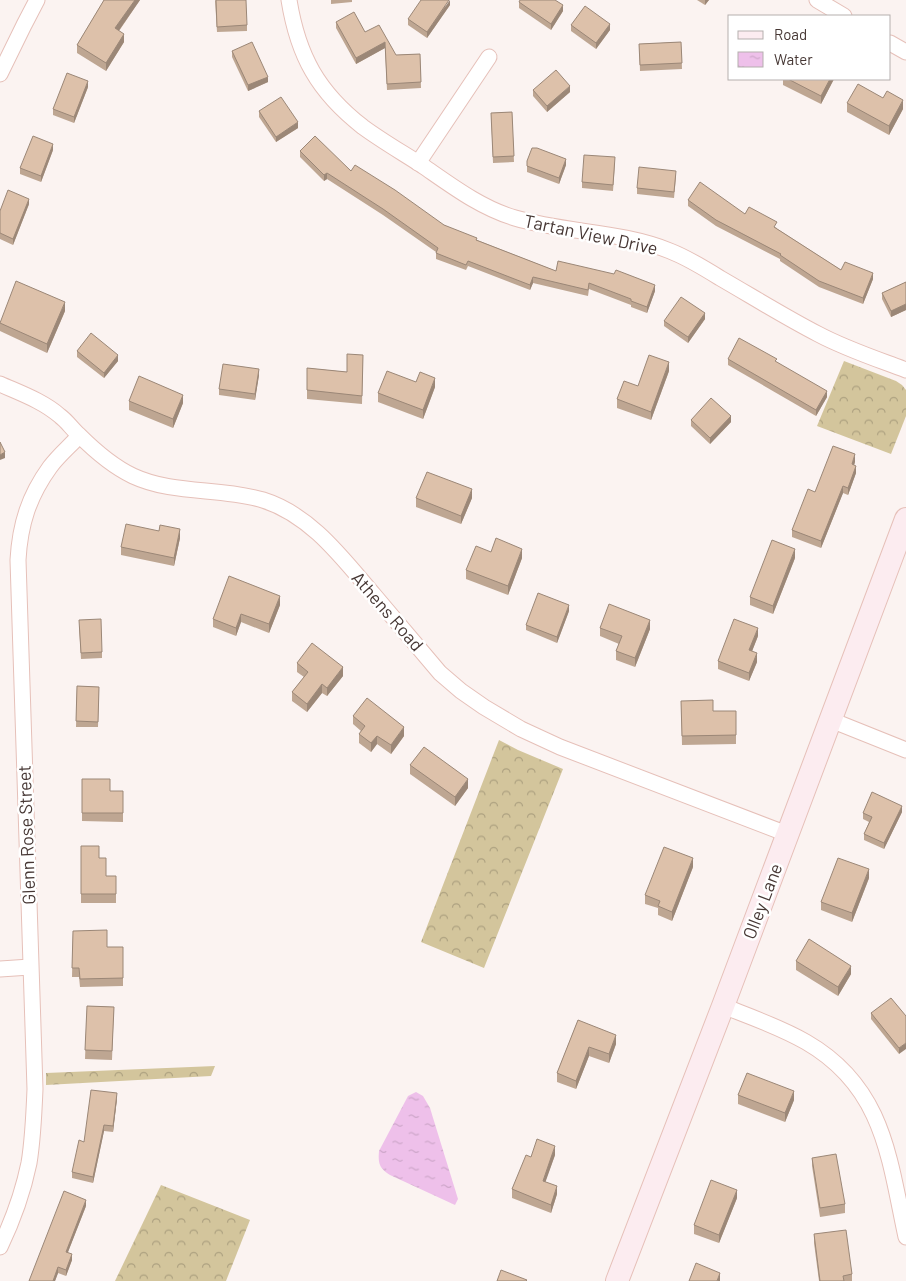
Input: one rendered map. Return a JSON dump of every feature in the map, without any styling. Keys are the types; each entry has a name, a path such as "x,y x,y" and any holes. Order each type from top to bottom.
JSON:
{"main road":[{"name":"Olley Lane","path":"617,1281 906,520"}],"street":[{"path":"0,74 37,0"},
{"name":"Tartan View Drive","path":"289,0 298,40 305,58 324,89 339,106 365,128 468,196 514,218 549,227 632,239 654,244 672,251 819,334 853,350 906,370"},
{"path":"816,0 842,15"},
{"path":"891,44 906,52"},
{"path":"418,163 489,57"},
{"name":"Athens Road","path":"0,384 44,404 60,415 99,454 133,476 165,487 239,494 264,500 287,511 308,525 332,546 440,673 484,707 521,729 560,747 787,834"},
{"name":"Glenn Rose Street","path":"0,1247 22,1193 29,1162 33,1133 35,1089 19,543 26,513 39,484 52,465 80,436"},
{"path":"831,720 906,750"},
{"path":"0,969 30,967"},
{"path":"723,1006 788,1032 808,1043 844,1070 857,1085 878,1122 884,1140 906,1237"}],"green space":[{"path":"844,361 896,381 906,390 906,416 891,454 817,426"},
{"path":"499,740 563,769 484,968 421,942"},
{"path":"215,1066 211,1076 46,1085 46,1073"},
{"path":"161,1185 250,1220 226,1281 115,1281"}],"water":[{"path":"416,1092 423,1096 430,1108 458,1199 455,1205 390,1175 380,1165 379,1151 408,1096"}],"building":[{"path":"104,0 135,0 115,28 124,34 106,63 77,45"},
{"path":"216,0 246,0 247,25 217,27"},
{"path":"421,0 449,0 427,32 408,19"},
{"path":"520,0 555,0 563,5 551,24 519,2"},
{"path":"585,6 610,24 596,43 571,25"},
{"path":"354,12 365,32 379,25 396,55 420,54 421,82 387,84 385,42 356,58 336,22"},
{"path":"252,42 268,77 248,85 232,51"},
{"path":"681,42 682,63 640,65 639,44"},
{"path":"556,70 570,86 547,106 533,90"},
{"path":"67,73 88,81 74,117 53,109"},
{"path":"790,80 829,80 821,96"},
{"path":"858,84 883,98 887,91 903,100 889,126 847,103"},
{"path":"281,97 298,122 276,137 259,111"},
{"path":"512,112 514,156 493,157 491,113"},
{"path":"33,136 53,144 41,176 20,168"},
{"path":"315,136 351,171 355,165 395,190 444,225 477,238 476,240 556,271 558,261 614,274 616,270 655,285 647,307 589,283 588,290 533,277 530,285 468,261 466,265 436,253 438,248 383,209 327,173 324,175 300,151"},
{"path":"532,148 537,148 566,159 559,178 527,166"},
{"path":"584,155 615,157 613,185 582,182"},
{"path":"639,167 676,171 674,192 637,188"},
{"path":"700,182 745,214 749,207 777,222 774,227 841,270 845,262 873,273 863,298 819,281 781,254 716,220 688,200"},
{"path":"8,190 29,199 13,239 0,233 0,211"},
{"path":"16,281 65,302 47,344 0,323"},
{"path":"906,282 906,304 891,311 882,293"},
{"path":"681,297 705,313 688,337 664,321"},
{"path":"91,333 118,355 104,373 77,351"},
{"path":"739,338 777,359 775,361 827,391 816,410 728,359"},
{"path":"347,354 363,355 362,396 307,390 307,368 347,372"},
{"path":"649,355 669,362 651,412 617,399 624,381 638,386"},
{"path":"223,364 259,369 255,394 219,389"},
{"path":"387,371 416,382 420,372 435,378 423,410 378,393"},
{"path":"139,376 183,395 173,419 129,401"},
{"path":"711,398 731,416 710,438 691,420"},
{"path":"0,442 5,452 0,455"},
{"path":"833,446 855,454 852,464 856,466 848,488 843,486 821,541 792,530 808,489 815,492"},
{"path":"427,472 472,489 461,516 416,498"},
{"path":"126,524 159,531 160,525 180,529 174,558 121,547"},
{"path":"496,538 522,549 508,586 466,570 476,546 491,552"},
{"path":"772,540 795,549 773,606 750,597"},
{"path":"229,576 280,596 269,624 241,614 236,628 213,619"},
{"path":"538,593 569,605 557,637 526,625"},
{"path":"609,604 650,620 635,658 616,651 622,636 600,628"},
{"path":"101,619 102,652 81,653 79,620"},
{"path":"734,619 758,628 749,650 757,653 749,673 718,661"},
{"path":"312,643 343,667 327,688 322,684 307,704 292,692 308,672 297,663"},
{"path":"77,686 99,687 98,722 76,721"},
{"path":"367,698 404,727 391,745 377,736 371,743 359,734 365,726 353,716"},
{"path":"713,700 713,711 736,711 736,735 682,736 681,701"},
{"path":"424,747 468,779 455,797 410,765"},
{"path":"82,779 110,779 110,791 123,791 123,813 82,813"},
{"path":"872,792 902,806 884,843 864,834 872,817 863,813"},
{"path":"81,846 99,846 99,858 106,858 106,876 116,876 116,894 81,894"},
{"path":"664,847 693,858 672,912 658,906 660,901 645,895"},
{"path":"838,858 869,869 852,913 821,902"},
{"path":"107,930 107,947 123,947 123,978 80,979 79,968 72,968 73,931"},
{"path":"809,939 851,966 838,987 796,961"},
{"path":"891,998 906,1016 906,1043 899,1048 871,1013"},
{"path":"87,1006 114,1007 112,1051 85,1050"},
{"path":"578,1020 616,1035 609,1054 589,1047 576,1081 557,1073"},
{"path":"747,1073 794,1091 785,1113 738,1095"},
{"path":"91,1090 117,1093 113,1126 104,1125 93,1177 72,1172 79,1140 84,1142"},
{"path":"537,1139 555,1146 543,1181 557,1186 551,1205 512,1189 526,1155 531,1157"},
{"path":"836,1154 845,1204 820,1208 812,1158"},
{"path":"711,1180 737,1190 719,1235 694,1225"},
{"path":"64,1191 86,1200 66,1252 72,1254 66,1270 58,1267 53,1281 29,1281"},
{"path":"846,1230 852,1274 843,1276 844,1281 820,1281 814,1234"},
{"path":"696,1263 720,1273 717,1281 689,1281"},
{"path":"501,1270 527,1280 497,1281"}]}
